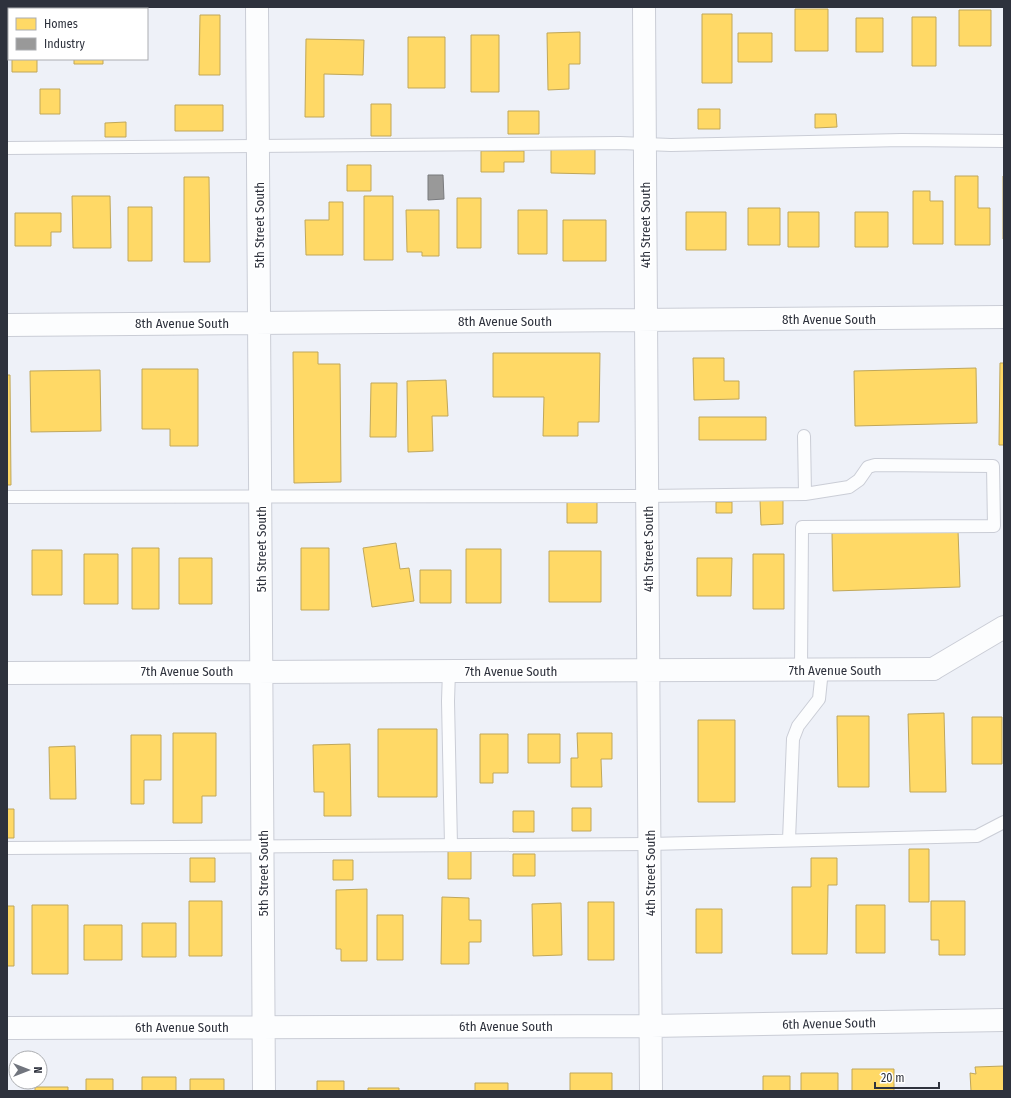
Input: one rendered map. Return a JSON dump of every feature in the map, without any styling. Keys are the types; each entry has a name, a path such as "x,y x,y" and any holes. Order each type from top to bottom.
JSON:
{"street":[{"name":"5th Street South","path":"257,7 264,1091"},
{"name":"4th Street South","path":"644,7 651,1091"},
{"name":"8th Avenue South","path":"7,325 1004,317"},
{"name":"7th Avenue South","path":"7,673 933,669 1004,627"},
{"name":"6th Avenue South","path":"7,1028 264,1026 651,1026 1004,1020"}],"lane":[{"path":"7,148 258,145 671,145 902,140 1004,141"},
{"path":"804,436 805,494"},
{"path":"7,497 647,496 805,494 849,487 859,480 868,467 875,465 993,466 994,526 802,528 811,670 819,700 798,726 793,739 789,840"},
{"path":"449,671 448,701 451,844"},
{"path":"7,848 451,844 649,844 977,836 1004,822"}],"building: Homes":[{"path":"795,9 828,9 828,51 795,51"},
{"path":"959,10 991,10 991,46 959,46"},
{"path":"702,14 732,14 732,83 702,83"},
{"path":"200,15 220,15 220,75 199,75"},
{"path":"912,17 936,17 936,66 912,66"},
{"path":"856,18 883,18 883,52 856,52"},
{"path":"580,32 580,64 569,64 569,89 548,90 547,33"},
{"path":"738,33 772,33 772,62 738,62"},
{"path":"471,35 499,35 499,92 471,92"},
{"path":"408,37 445,37 445,88 408,88"},
{"path":"306,39 364,40 363,75 324,74 324,117 305,117"},
{"path":"12,60 37,60 37,72 12,72"},
{"path":"74,60 103,60 103,64 74,64"},
{"path":"40,89 60,89 60,114 40,114"},
{"path":"371,104 391,104 391,136 371,136"},
{"path":"175,105 223,105 223,131 175,131"},
{"path":"698,109 720,109 720,129 698,129"},
{"path":"508,111 539,111 539,134 508,134"},
{"path":"815,114 836,114 837,127 815,128"},
{"path":"126,122 126,137 105,137 105,123"},
{"path":"551,146 595,146 595,174 551,173"},
{"path":"481,151 524,151 524,162 504,162 504,172 481,172"},
{"path":"347,165 371,165 371,191 347,191"},
{"path":"955,176 978,176 978,208 990,208 990,245 955,245"},
{"path":"1004,176 1004,239 1003,239"},
{"path":"184,177 209,177 210,262 184,262"},
{"path":"913,191 930,191 930,201 943,201 943,244 913,244"},
{"path":"72,196 110,196 111,248 73,248"},
{"path":"364,196 393,196 393,260 364,260"},
{"path":"457,198 481,198 481,248 457,248"},
{"path":"329,202 343,202 343,255 306,255 305,220 329,220"},
{"path":"128,207 152,207 152,261 128,261"},
{"path":"748,208 780,208 780,245 748,245"},
{"path":"406,210 439,210 439,256 422,256 422,252 407,252"},
{"path":"518,210 547,210 547,254 518,254"},
{"path":"686,212 726,212 726,250 686,250"},
{"path":"788,212 819,212 819,247 788,247"},
{"path":"855,212 888,212 888,247 855,247"},
{"path":"15,213 61,213 61,232 51,232 51,246 15,246"},
{"path":"563,220 606,220 606,261 563,261"},
{"path":"293,352 318,352 318,364 340,364 341,482 294,483"},
{"path":"493,353 600,353 599,422 578,422 578,436 543,436 544,397 493,397"},
{"path":"693,358 724,358 724,381 739,381 739,399 694,400"},
{"path":"1000,363 1004,363 1004,445 999,445"},
{"path":"976,368 977,423 855,426 854,371"},
{"path":"142,369 198,369 198,446 170,446 170,429 142,429"},
{"path":"100,370 101,431 31,432 30,371"},
{"path":"7,375 10,375 11,485 7,485"},
{"path":"446,380 448,416 432,416 433,451 408,452 407,381"},
{"path":"371,383 397,383 396,437 370,437"},
{"path":"699,417 766,417 766,440 699,440"},
{"path":"760,500 783,500 783,524 761,525"},
{"path":"567,501 597,501 597,523 567,523"},
{"path":"716,502 732,502 732,513 716,513"},
{"path":"958,530 960,587 833,591 832,533"},
{"path":"396,543 400,569 409,568 414,601 372,607 363,548"},
{"path":"132,548 159,548 159,609 132,609"},
{"path":"301,548 329,548 329,610 301,610"},
{"path":"466,549 501,549 501,603 466,603"},
{"path":"32,550 62,550 62,595 32,595"},
{"path":"549,551 601,551 601,602 549,602"},
{"path":"84,554 118,554 118,604 84,604"},
{"path":"753,554 784,554 784,609 753,609"},
{"path":"179,558 212,558 212,604 179,604"},
{"path":"697,558 732,558 731,596 697,596"},
{"path":"420,570 451,570 451,603 420,603"},
{"path":"944,713 946,792 910,792 908,714"},
{"path":"837,716 869,716 869,787 838,787"},
{"path":"972,717 1002,717 1002,764 972,764"},
{"path":"698,720 735,720 735,802 698,802"},
{"path":"378,729 437,729 437,797 378,797"},
{"path":"173,733 216,733 216,796 202,796 202,823 173,823"},
{"path":"577,733 612,733 612,759 601,759 602,787 571,787 571,758 578,758"},
{"path":"480,734 508,734 508,773 493,773 493,783 480,783"},
{"path":"528,734 560,734 560,763 528,763"},
{"path":"131,735 161,735 161,780 144,780 144,804 131,804"},
{"path":"350,744 351,816 324,816 324,792 314,792 313,745"},
{"path":"75,746 76,799 50,799 49,747"},
{"path":"572,808 591,808 591,831 572,831"},
{"path":"7,809 14,809 14,838 7,838"},
{"path":"513,811 534,811 534,832 513,832"},
{"path":"909,849 929,849 929,902 909,902"},
{"path":"448,850 471,850 471,879 448,879"},
{"path":"513,854 535,854 535,876 513,876"},
{"path":"190,858 215,858 215,882 190,882"},
{"path":"811,858 837,858 837,885 828,885 827,954 792,954 792,887 811,887"},
{"path":"333,860 353,860 353,880 333,880"},
{"path":"367,889 367,961 341,961 341,949 336,949 336,890"},
{"path":"442,897 469,898 469,920 481,920 481,942 469,942 469,964 441,964"},
{"path":"189,901 222,901 222,956 189,956"},
{"path":"931,901 965,901 965,955 939,955 939,940 931,940"},
{"path":"588,902 614,902 614,960 588,960"},
{"path":"561,903 562,955 533,956 532,904"},
{"path":"32,905 68,905 68,974 32,974"},
{"path":"856,905 885,905 885,953 856,953"},
{"path":"7,906 14,906 14,966 7,966"},
{"path":"696,909 722,909 722,953 696,953"},
{"path":"377,915 403,915 403,960 377,960"},
{"path":"142,923 176,923 176,957 142,957"},
{"path":"84,925 122,925 122,960 84,960"},
{"path":"1004,1066 1004,1091 971,1091 970,1073 976,1074 975,1067"},
{"path":"852,1069 894,1069 894,1091 852,1091"},
{"path":"570,1073 612,1073 612,1091 570,1091"},
{"path":"801,1073 838,1073 838,1091 801,1091"},
{"path":"763,1076 790,1076 790,1091 763,1091"},
{"path":"142,1077 176,1077 176,1091 142,1091"},
{"path":"86,1079 113,1079 113,1091 86,1091"},
{"path":"190,1079 224,1079 224,1091 190,1091"},
{"path":"317,1081 344,1081 344,1091 317,1091"},
{"path":"475,1083 508,1083 508,1091 475,1091"},
{"path":"48,1087 68,1087 68,1091 35,1091 48,1090"},
{"path":"368,1088 399,1088 399,1091 368,1091"}],"building: Industry":[{"path":"428,175 443,175 444,199 428,200"}]}
